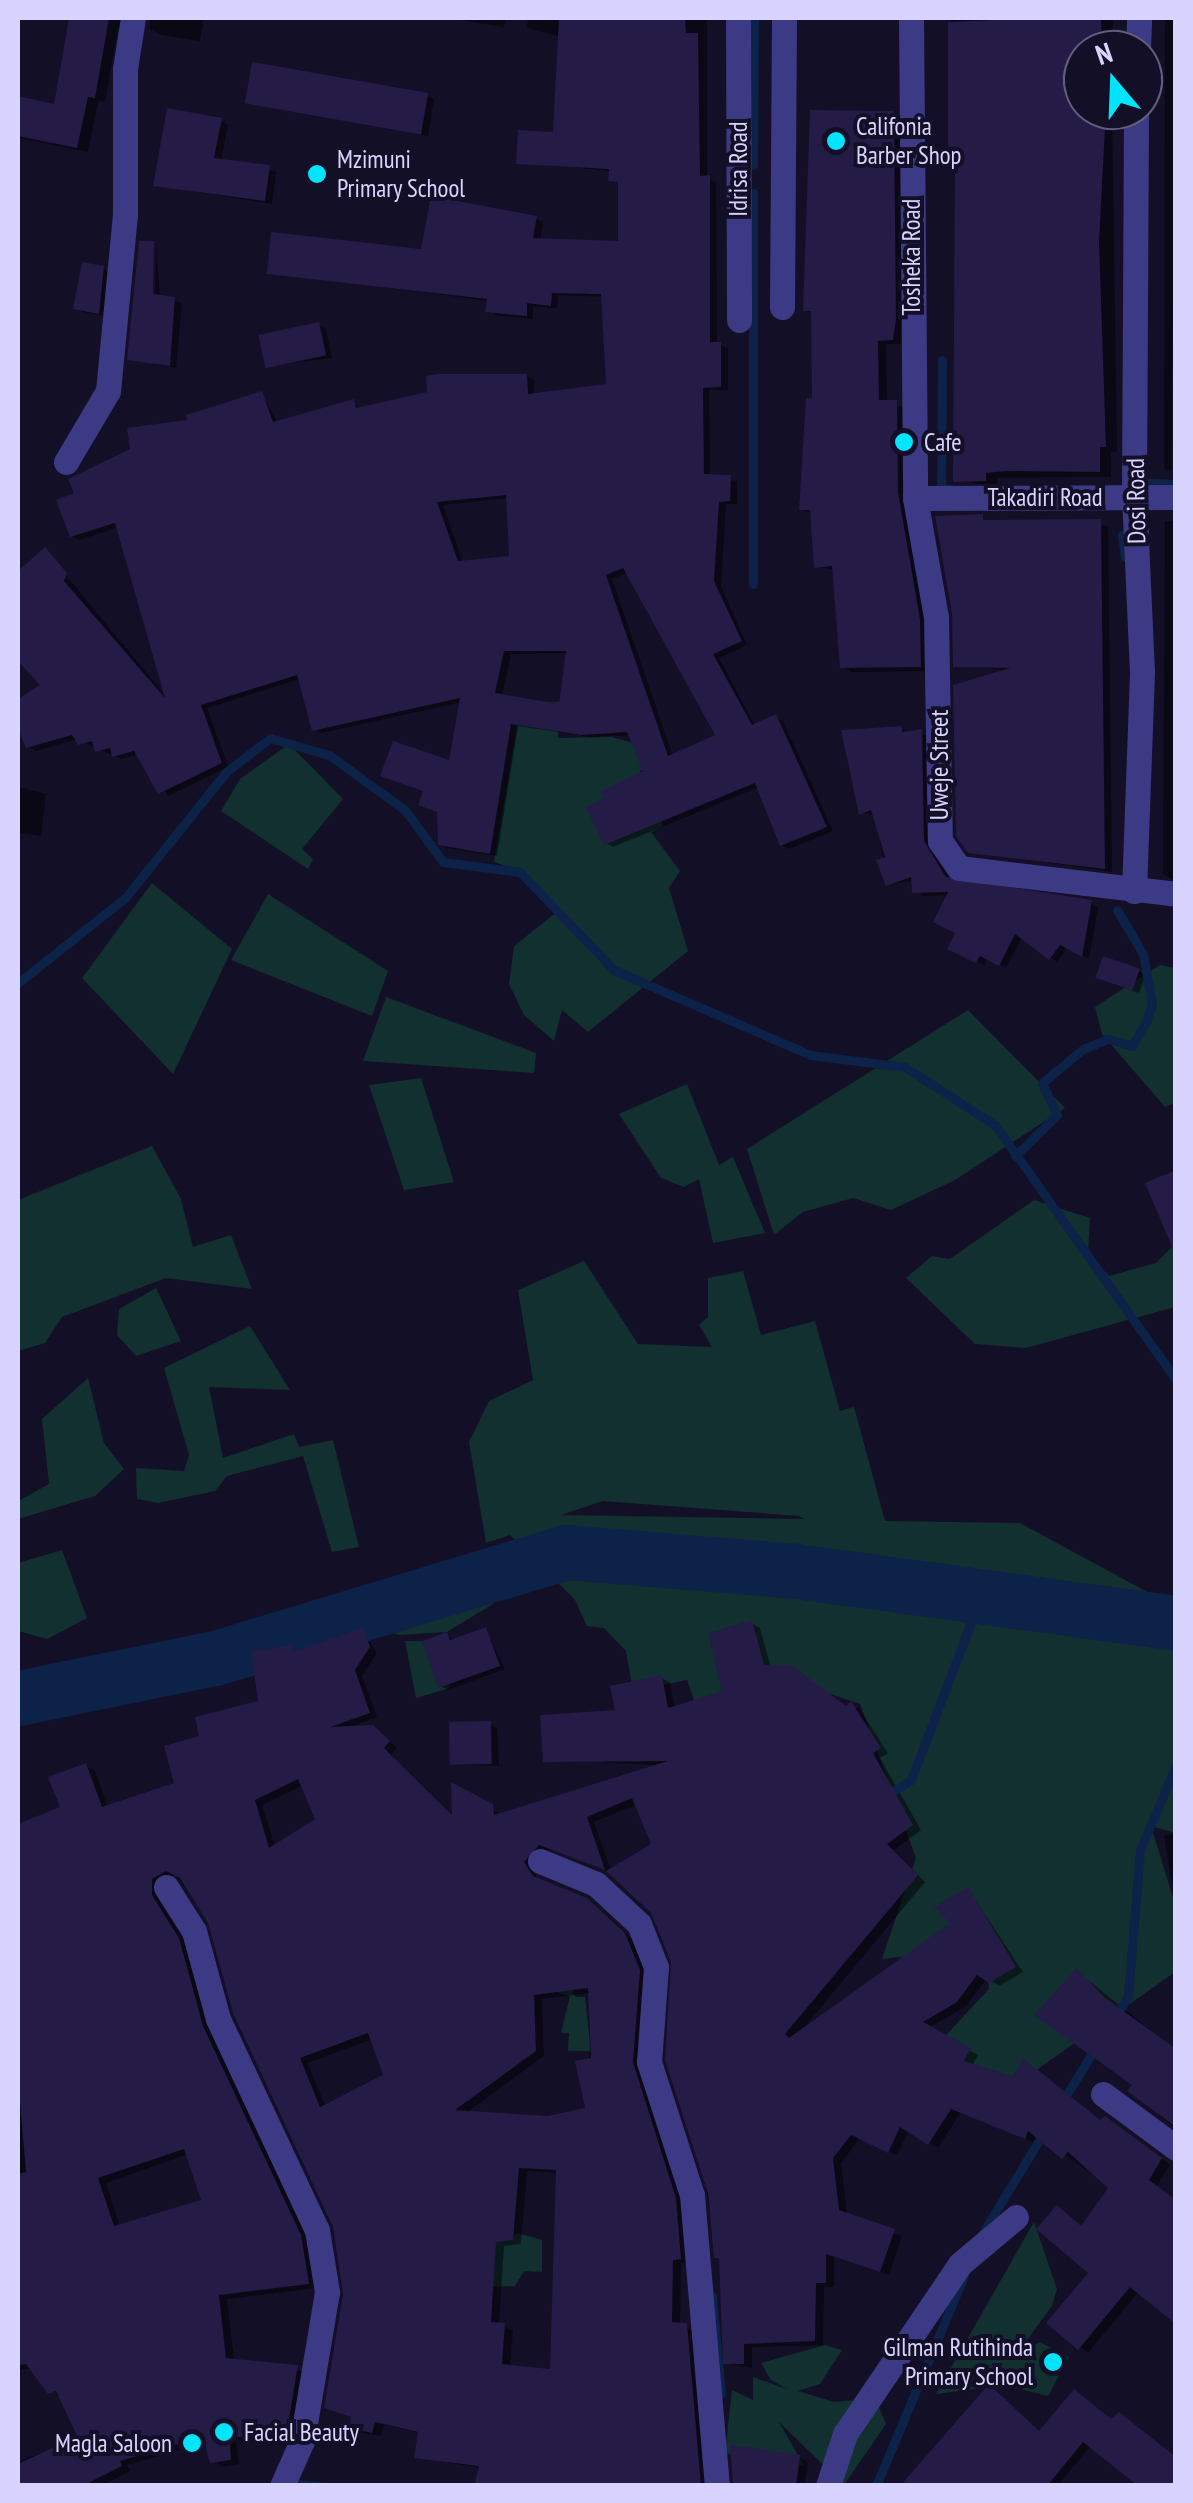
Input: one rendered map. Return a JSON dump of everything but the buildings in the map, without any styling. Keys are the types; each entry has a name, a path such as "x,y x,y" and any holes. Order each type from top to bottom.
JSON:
{"street":[{"path":"66,462 108,391 124,233 125,69 134,18"},
{"name":"Idrisa Road","path":"738,18 739,320"},
{"path":"782,307 784,18"},
{"name":"Tosheka Road","path":"912,18 915,498"},
{"name":"Dosi Road","path":"1134,891 1142,672 1134,498 1136,130"},
{"path":"738,174 782,176"},
{"name":"Takadiri Road","path":"915,498 1176,497"},
{"name":"Uweje Street","path":"915,498 936,617 944,856 959,868 1176,894"},
{"path":"540,1862 596,1884 640,1924 656,1967 648,2062 692,2195 717,2486"},
{"path":"166,1887 194,1931 218,2019 318,2230 327,2292 302,2440 282,2486"},
{"path":"1103,2094 1176,2148"},
{"path":"828,2486 845,2434 960,2264 1016,2217"}],"green space":[{"path":"560,702 558,738 611,737 638,744 657,761 640,771 663,826 651,832 680,871 669,888 688,951 588,1032 562,1010 554,1041 524,1015 509,984 514,946 558,911 522,872 494,862 521,704"},
{"path":"289,744 343,799 302,849 313,859 308,869 221,811 240,779"},
{"path":"152,883 232,949 173,1074 82,978"},
{"path":"268,894 388,971 372,1016 231,960"},
{"path":"1160,965 1175,968 1175,1103 1165,1107 1102,1034 1095,1007"},
{"path":"386,997 536,1053 534,1073 363,1061"},
{"path":"968,1010 1065,1108 955,1180 891,1210 853,1198 803,1212 774,1235 747,1149"},
{"path":"421,1078 454,1182 404,1190 369,1085"},
{"path":"687,1084 719,1165 733,1157 765,1233 713,1243 699,1179 684,1187 661,1178 619,1114"},
{"path":"152,1146 181,1199 193,1247 231,1235 252,1289 166,1278 62,1317 45,1343 18,1351 18,1200"},
{"path":"1034,1200 1090,1218 1088,1253 1109,1276 1156,1263 1175,1244 1175,1307 1026,1348 975,1344 906,1278 932,1256 950,1259"},
{"path":"584,1261 638,1344 712,1347 699,1325 708,1317 708,1278 743,1271 761,1335 815,1321 840,1411 854,1407 885,1521 1020,1523 1175,1607 1175,1833 1151,1826 1175,1904 1175,1972 984,2107 946,2035 989,1989 980,1907 935,1953 882,1959 916,1858 860,1704 806,1686 741,1678 697,1708 687,1680 633,1691 626,1651 604,1628 587,1626 575,1600 510,1535 486,1543 469,1442 489,1401 533,1380 518,1290","holes":["603,1501 805,1519 561,1515"]},
{"path":"156,1288 181,1341 136,1356 117,1335 119,1309"},
{"path":"250,1326 290,1390 209,1387 223,1458 294,1434 299,1447 333,1440 359,1547 332,1552 303,1456 227,1476 215,1491 158,1503 137,1499 136,1468 184,1471 189,1455 164,1368"},
{"path":"88,1378 104,1443 124,1469 95,1496 18,1519 18,1501 49,1484 42,1419"},
{"path":"62,1550 87,1618 47,1639 18,1631 18,1563"},
{"path":"464,1582 493,1604 447,1632 399,1635 355,1620 380,1600"},
{"path":"405,1641 422,1641 450,1688 416,1698"},
{"path":"566,1972 575,1997 585,1997 591,2051 568,2051 569,2033 561,2033 570,1996 553,1991"},
{"path":"1034,2222 1057,2289 1052,2306 1019,2351 1040,2342 1069,2357 1048,2396 1004,2385 936,2394"},
{"path":"518,2233 542,2240 542,2272 524,2271 515,2286 478,2287 480,2248"},
{"path":"825,2345 842,2350 820,2384 798,2391 834,2402 875,2398 886,2424 844,2485 779,2422 804,2466 725,2453 732,2390 753,2400 753,2377 787,2389 771,2380 761,2363"}],"waterway":[{"path":"753,165 754,18"},
{"path":"753,193 753,584"},
{"path":"942,360 941,489 949,489"},
{"path":"1138,482 1176,484"},
{"path":"1122,535 1125,557"},
{"path":"18,983 125,898 226,772 270,738 329,755 405,810 443,862 520,872 614,970 810,1055 905,1067 995,1125 1176,1380"},
{"path":"1015,1156 1057,1115 1042,1083 1083,1049 1108,1039 1132,1046 1146,1022 1152,1004 1143,954 1117,910"},
{"path":"18,1698 215,1658 566,1552 796,1571 1176,1623"},
{"path":"887,1795 911,1780 980,1598"},
{"path":"1115,2017 1128,1996 1140,1850 1176,1765"},
{"path":"1062,2102 1096,2047"},
{"path":"982,2234 1044,2132"},
{"path":"876,2486 964,2276"},
{"path":"712,2296 721,2394"},
{"path":"286,2483 319,2486"}],"place":[{"name":"Califonia Barber Shop","path":"836,141"},
{"name":"Mzimuni Primary School","path":"317,174"},
{"name":"Cafe","path":"904,442"},
{"name":"Gilman Rutihinda Primary School","path":"1053,2362"},
{"name":"Facial Beauty","path":"224,2432"},
{"name":"Magla Saloon","path":"192,2443"}]}
